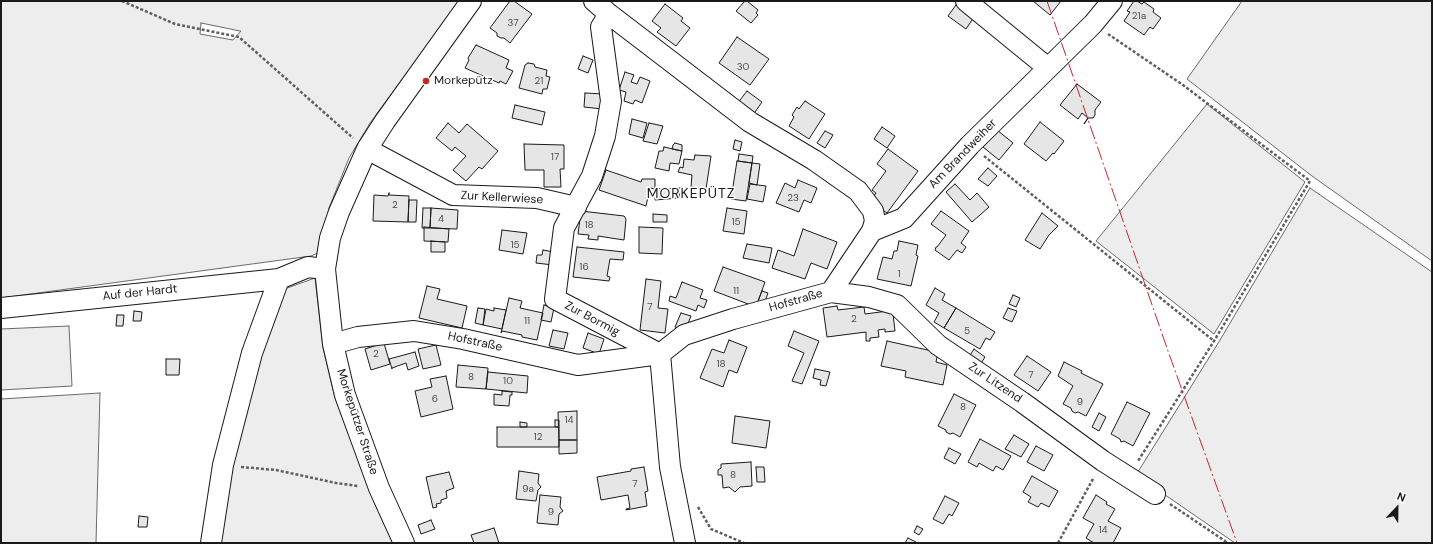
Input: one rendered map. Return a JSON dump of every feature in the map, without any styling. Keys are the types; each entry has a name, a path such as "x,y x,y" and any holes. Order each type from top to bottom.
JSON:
{"street":[{"name":"Morkepützer Straße","path":"404,543 379,488 345,395 333,344 325,269 330,238 338,212 367,149 389,114 471,1"},
{"path":"594,1 750,122 814,160 858,192 873,211 875,221 872,231"},
{"path":"966,1 1048,68"},
{"name":"Am Brandweiher","path":"872,231 904,218 970,145 1093,24 1112,1"},
{"name":"Zur Bormig","path":"609,14 601,27 611,101 605,136 592,176 564,228 555,299 660,354"},
{"name":"Zur Kellerwiese","path":"367,149 452,196 537,198 576,207"},
{"name":"Hofstraße","path":"333,344 358,337 414,331 463,339 578,365 660,354 684,335 733,319 831,292 872,231"},
{"name":"Auf der Hardt","path":"1,308 279,279 308,267 325,269"},
{"path":"211,543 223,465 252,353 279,279"},
{"name":"Zur Litzend","path":"831,292 869,297 897,305 938,345 1022,402 1103,461 1155,494"},
{"path":"660,354 670,467 685,543"}],"path":[{"path":"122,1 175,24 239,37 367,149"},
{"path":"1093,24 1183,85 1310,181 1214,341 1128,477"},
{"path":"970,145 1214,341"},
{"path":"1058,543 1103,461"},
{"path":"223,465 276,470 336,483 379,488"},
{"path":"1155,494 1228,543"},
{"path":"697,505 710,529 744,543"}],"shaded area":[{"path":"1,1 460,1 370,123 349,158 329,208 320,252 311,256 1,298","holes":["201,23 241,31 233,40 200,34"]},
{"path":"1242,1 1432,1 1432,261 1312,176 1187,79"},
{"path":"1207,104 1305,182 1214,334 1096,241"},
{"path":"1310,188 1432,272 1432,543 1235,543 1136,475 1220,340"},
{"path":"315,278 323,348 335,398 375,504 393,543 219,543 229,476 276,292"},
{"path":"69,326 72,386 1,390 1,329"},
{"path":"100,393 96,543 1,543 1,399"}],"building":[{"path":"510,1 514,1 532,14 510,43 504,38 497,36 497,33 490,28"},
{"path":"745,1 758,10 756,13 758,15 751,23 736,11"},
{"path":"1033,1 1061,1 1050,15"},
{"path":"1134,1 1142,4 1144,2 1154,9 1153,12 1161,18 1153,29 1150,27 1144,35 1124,21 1130,12 1127,11"},
{"path":"665,4 683,18 681,21 690,28 676,46 657,32 661,28 652,21"},
{"path":"956,5 974,17 966,29 948,16"},
{"path":"737,37 769,59 750,85 719,63"},
{"path":"476,45 509,60 506,68 513,71 506,84 500,81 499,83 465,68 469,60 468,58"},
{"path":"583,56 593,60 588,73 578,69"},
{"path":"528,63 534,64 535,67 547,70 546,76 550,77 547,89 543,89 542,94 519,88 525,65"},
{"path":"625,72 634,75 631,82 637,84 640,77 650,81 642,103 635,100 633,104 624,101 626,92 619,90"},
{"path":"1077,84 1101,102 1095,110 1095,115 1093,118 1088,118 1082,113 1078,119 1060,105"},
{"path":"747,91 762,102 753,115 737,104"},
{"path":"585,93 604,94 602,109 584,107"},
{"path":"805,101 825,114 809,139 789,126 794,117 792,115 797,107 799,109"},
{"path":"515,105 545,112 542,125 512,118"},
{"path":"632,119 647,123 643,138 629,134"},
{"path":"1040,122 1064,141 1054,154 1053,153 1046,161 1024,144"},
{"path":"448,123 459,133 467,124 498,151 482,169 479,167 466,181 453,170 466,156 455,147 452,151 436,138"},
{"path":"649,123 663,126 657,144 643,141"},
{"path":"882,127 895,136 887,148 874,139"},
{"path":"997,130 1013,143 999,160 983,147"},
{"path":"825,131 833,135 825,148 817,143"},
{"path":"735,140 742,142 740,151 733,149"},
{"path":"675,143 682,145 682,151 672,149"},
{"path":"524,144 564,145 564,169 560,169 561,187 544,187 544,170 525,170"},
{"path":"664,147 682,151 679,164 670,163 669,171 655,168 659,151 663,151"},
{"path":"888,149 918,171 887,213 870,201 876,193 872,190 886,171 877,164"},
{"path":"739,154 753,156 752,163 738,161"},
{"path":"695,155 711,156 706,189 691,187 692,175 678,172 680,167 683,168 684,159 694,160"},
{"path":"737,161 752,163 746,201 731,199"},
{"path":"752,163 760,164 757,185 749,183"},
{"path":"988,168 997,176 988,186 978,179"},
{"path":"606,170 641,182 642,179 655,179 655,189 650,188 646,206 599,190"},
{"path":"798,180 817,188 811,203 804,200 799,212 776,203 785,183 795,188"},
{"path":"750,184 766,186 763,202 747,199"},
{"path":"955,184 970,200 977,193 989,207 972,222 946,192"},
{"path":"680,188 679,198 655,200 655,189"},
{"path":"389,193 389,195 409,196 408,222 373,221 374,195 388,196"},
{"path":"409,200 417,200 416,222 408,222"},
{"path":"423,208 431,208 430,228 422,228"},
{"path":"431,208 458,210 457,229 430,228"},
{"path":"727,208 747,211 744,234 723,231"},
{"path":"581,211 624,216 626,219 624,240 598,236 598,240 588,239 589,235 578,234"},
{"path":"941,211 969,231 961,243 966,247 962,253 957,250 949,260 935,250 946,235 931,224"},
{"path":"1042,213 1058,226 1049,235 1040,249 1025,240"},
{"path":"653,214 667,215 667,222 653,222"},
{"path":"424,227 449,229 448,242 424,241"},
{"path":"639,227 663,228 662,254 639,253"},
{"path":"803,229 837,242 827,269 811,263 805,279 772,268 778,250 794,256"},
{"path":"502,230 527,233 523,254 499,250"},
{"path":"431,241 445,242 445,252 431,252"},
{"path":"899,241 918,245 916,255 918,256 911,286 877,279 883,257 892,259 894,251 897,251"},
{"path":"747,244 772,248 769,263 743,258"},
{"path":"577,247 624,252 623,260 610,259 607,276 610,277 609,281 573,277"},
{"path":"543,250 554,252 553,265 536,263 537,255 542,255"},
{"path":"723,267 765,282 756,307 714,291"},
{"path":"646,279 661,281 658,308 668,309 665,333 640,330"},
{"path":"682,282 703,290 700,298 707,300 704,308 698,305 696,311 669,301 670,296 676,298"},
{"path":"427,286 440,289 437,299 467,306 462,328 419,318"},
{"path":"935,288 945,294 942,300 956,308 944,328 934,322 939,313 926,305"},
{"path":"762,291 768,293 764,304 756,306"},
{"path":"1013,295 1020,298 1016,307 1009,304"},
{"path":"509,298 522,301 520,308 543,313 537,340 502,331 501,333"},
{"path":"544,305 554,308 551,322 541,320"},
{"path":"837,306 838,310 864,307 865,314 888,311 893,314 895,331 885,332 885,329 878,330 879,337 870,338 870,341 866,341 866,332 827,337 823,308"},
{"path":"478,308 485,309 483,325 475,323"},
{"path":"494,308 506,310 502,329 483,325 486,309 494,311"},
{"path":"956,308 995,332 990,340 986,338 980,349 944,328"},
{"path":"1008,308 1017,311 1012,322 1003,318"},
{"path":"134,311 142,312 141,321 133,321"},
{"path":"681,313 691,316 687,326 680,329 675,327"},
{"path":"117,315 124,315 123,326 116,326"},
{"path":"553,330 568,333 564,349 549,346"},
{"path":"794,331 819,341 802,384 792,381 804,353 788,346"},
{"path":"588,333 604,339 599,354 583,348"},
{"path":"729,340 747,347 737,373 729,370 723,387 700,378 712,349 724,353"},
{"path":"887,341 932,351 937,357 936,362 947,365 943,385 905,377 906,371 881,366"},
{"path":"384,343 390,364 371,370 365,349"},
{"path":"436,345 441,365 423,369 418,349"},
{"path":"974,349 985,357 978,368 967,360"},
{"path":"415,352 419,366 408,370 406,363 392,369 389,359"},
{"path":"1027,356 1051,372 1038,391 1014,375"},
{"path":"166,359 180,359 179,375 166,375"},
{"path":"1064,362 1082,371 1081,373 1103,384 1086,416 1078,412 1075,413 1071,408 1063,404 1073,386 1058,376"},
{"path":"458,365 488,368 486,389 456,387"},
{"path":"815,369 830,372 826,386 820,385 821,380 813,378"},
{"path":"488,372 528,376 527,393 486,389"},
{"path":"446,376 453,409 421,417 415,391 432,387 430,379"},
{"path":"502,391 512,392 512,395 510,395 509,406 494,405 494,394 502,395"},
{"path":"954,394 976,405 960,437 953,433 950,434 946,432 946,430 938,426"},
{"path":"1127,402 1150,413 1133,446 1124,441 1121,442 1120,439 1111,434"},
{"path":"577,411 577,440 559,440 558,412"},
{"path":"1099,413 1106,417 1099,431 1092,427"},
{"path":"735,416 770,421 766,448 732,443"},
{"path":"555,420 559,420 559,427 555,427"},
{"path":"520,422 527,423 527,427 520,427"},
{"path":"497,427 559,427 559,447 497,447"},
{"path":"1014,435 1029,444 1021,457 1005,449"},
{"path":"980,439 1011,456 1003,470 996,466 993,471 979,463 977,467 968,462"},
{"path":"559,440 577,440 577,453 559,454"},
{"path":"1036,446 1053,455 1044,471 1027,462"},
{"path":"949,448 961,454 955,464 944,458"},
{"path":"751,462 752,486 740,487 735,492 729,487 723,488 722,475 718,475 718,470 721,468 721,464"},
{"path":"644,467 648,491 645,492 647,506 626,510 630,508 628,495 601,500 597,477 631,471 631,469"},
{"path":"756,467 764,467 765,482 757,482"},
{"path":"519,471 539,474 538,483 541,487 538,490 536,501 516,499"},
{"path":"449,472 454,488 446,491 447,498 441,500 441,503 436,504 437,507 433,508 426,477"},
{"path":"1032,476 1058,491 1049,507 1041,503 1038,507 1028,502 1031,497 1023,492"},
{"path":"540,495 561,497 560,507 563,511 559,514 558,525 537,523"},
{"path":"1096,495 1107,502 1106,504 1115,509 1108,521 1121,528 1113,543 1094,543 1086,538 1094,524 1083,518"},
{"path":"945,496 959,503 952,516 949,514 943,524 933,519"},
{"path":"139,516 148,517 147,527 138,527"},
{"path":"431,520 435,529 421,534 418,525"},
{"path":"917,526 923,529 919,535 914,532"},
{"path":"494,528 499,543 474,543 471,535"},
{"path":"908,538 916,542 905,543"}],"power":[{"path":"1047,1 1168,351 1237,543"}],"place":[{"name":"Morkepütz","path":"426,81"}],"district":[{"name":"MORKEPÜTZ","path":"691,194"}]}
